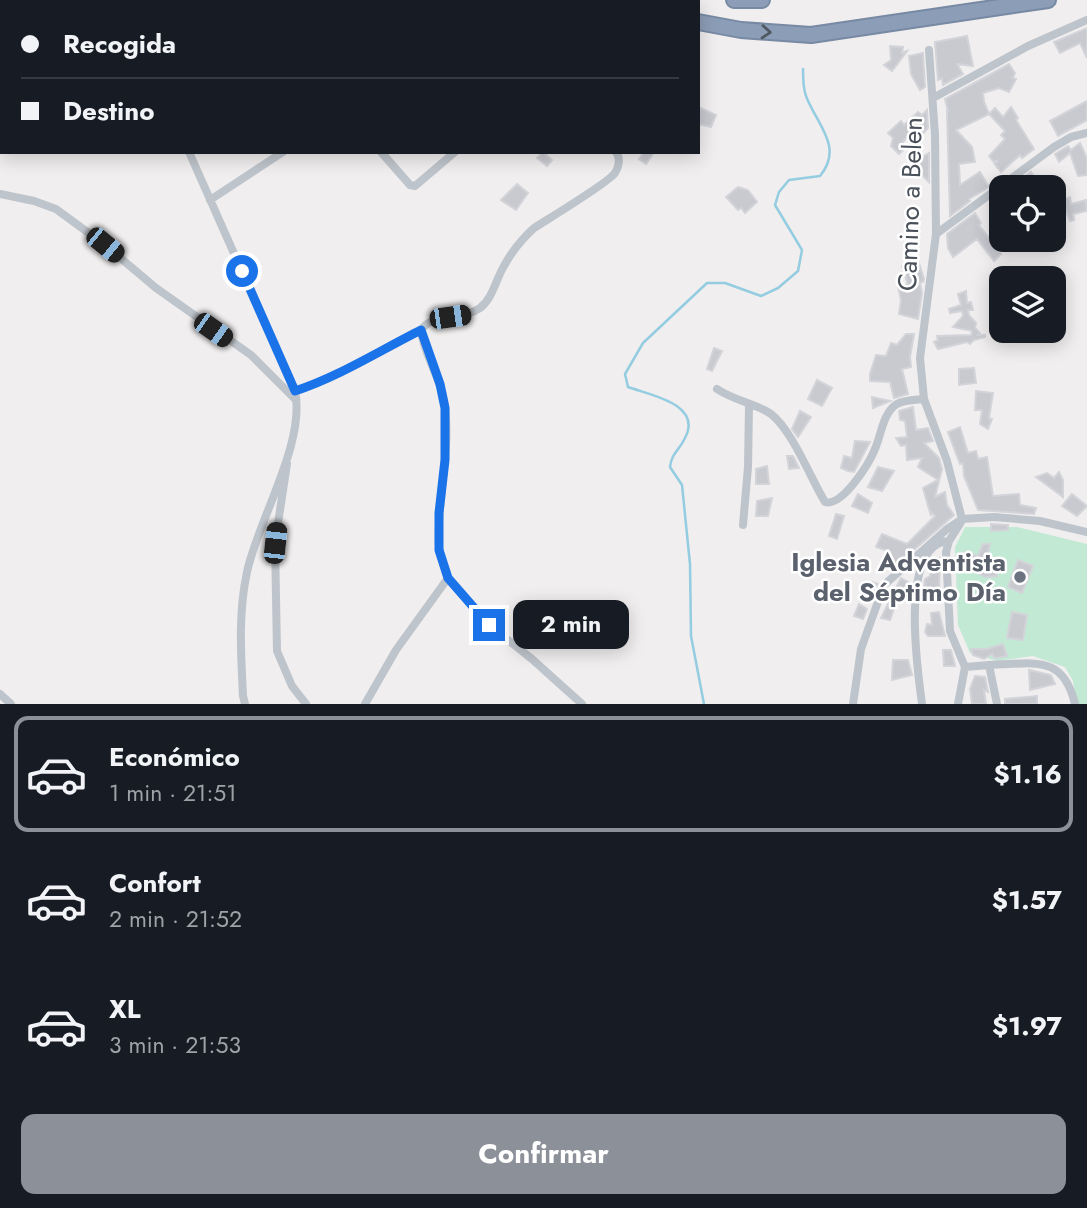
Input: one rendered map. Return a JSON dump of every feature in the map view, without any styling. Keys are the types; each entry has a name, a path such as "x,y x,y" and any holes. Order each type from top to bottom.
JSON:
{"highway":[{"path":"734,0 762,0"},
{"path":"700,22 741,30 811,35 1048,0"}],"street":[{"name":"Camino a Belen","path":"962,519 947,461 924,399 920,358 936,234 933,98 1028,46 1087,20"},
{"path":"929,50 933,98"},
{"path":"936,234 1054,146 1070,136 1087,132"},
{"path":"190,154 297,400 275,543 277,651 292,686 306,704"},
{"path":"210,200 280,154"},
{"path":"383,154 410,185 415,186 453,154"},
{"path":"295,391 328,380 355,363 421,330 433,319 466,314 479,308 487,300 504,265 524,237 608,180 619,165 618,154"},
{"path":"0,194 57,209 156,288 251,355 297,400"},
{"path":"421,330 440,384 445,408 445,460 439,513 439,550 448,578 489,625 582,704"},
{"path":"717,389 730,398 774,416 804,461 825,502 831,504 838,501 863,469 874,452 887,417 894,407 924,399"},
{"path":"743,525 749,406"},
{"path":"245,704 239,622 247,570 290,447"},
{"path":"853,704 861,649 884,585 932,540 962,519 1014,518 1062,525 1087,532"},
{"path":"958,704 965,667 950,631 946,552 962,519"},
{"path":"922,704 914,650 916,592 924,561 935,547 949,541"},
{"path":"365,704 396,650 448,578"},
{"path":"965,667 1023,664 1049,666 1062,673 1070,685 1075,704"},
{"path":"989,665 998,704"},
{"path":"0,694 10,704"}],"green space":[{"path":"965,527 1017,527 1087,544 1087,704 1077,704 1073,681 1065,667 1033,656 997,661 970,653 958,625 955,547"}],"building":[{"path":"1087,28 1087,58 1080,43 1060,53 1054,42"},
{"path":"967,36 973,66 957,64 963,74 943,85 942,78 938,80 935,42"},
{"path":"890,46 903,47 902,53 907,51 892,71 884,65 891,60"},
{"path":"923,53 925,87 920,90 911,74 909,56"},
{"path":"1009,64 1015,73 1013,78 1016,79 1009,92 999,88 983,93 989,114 956,130 972,147 975,162 959,164 960,185 980,172 989,187 969,199 970,201 950,216 948,111 945,99"},
{"path":"1087,101 1087,120 1058,136 1050,121"},
{"path":"1011,107 1034,149 1022,158 1020,155 1001,172 994,163 998,161 993,161 989,156 1005,139 1001,135 1005,131 989,114 995,108 1003,117"},
{"path":"700,108 716,115 711,127 700,124"},
{"path":"927,110 928,128 920,137 914,129 902,143 906,147 899,154 891,146 893,138 888,133 901,121 904,125 918,112 922,115"},
{"path":"1080,143 1087,158 1087,175 1078,176 1070,153 1059,162 1055,154 1068,146 1071,150"},
{"path":"929,153 929,182 920,177 917,160"},
{"path":"545,154 552,160 547,166 537,158"},
{"path":"643,154 653,154 646,164 639,159"},
{"path":"517,184 528,193 516,210 501,200"},
{"path":"738,187 748,190 757,202 745,213 741,208 738,210 726,197"},
{"path":"1070,197 1071,204 1086,200 1087,211 1073,214 1074,220 1070,221 1066,210 1066,198"},
{"path":"975,213 981,223 979,225 989,238 989,252 1001,254 994,261 977,239 953,257 948,248 947,234"},
{"path":"919,263 924,279 920,282 922,293 918,319 899,314 901,300 898,287 908,285 902,266"},
{"path":"966,291 967,303 971,302 973,310 968,310 969,315 976,323 975,328 980,333 978,335 985,337 970,344 967,342 938,349 934,342 938,340 937,336 971,335 972,331 953,327 963,316 962,311 950,313 949,309 961,305 958,294"},
{"path":"906,334 914,334 911,367 902,369 908,394 894,398 890,382 870,381 870,374 876,355 886,356 891,343 897,345"},
{"path":"714,348 722,351 712,371 707,369"},
{"path":"974,368 976,383 959,385 959,369"},
{"path":"817,380 832,388 822,406 808,399"},
{"path":"976,391 993,393 989,418 992,419 988,429 980,424 982,410 975,410"},
{"path":"872,397 890,401 873,408"},
{"path":"913,407 916,430 928,428 933,441 924,443 939,458 942,469 935,497 945,492 947,505 954,515 894,567 885,563 891,552 876,547 882,534 907,544 935,516 931,512 931,516 923,488 938,480 918,467 922,458 907,460 906,445 901,446 896,438 907,437 905,421 900,420 899,411"},
{"path":"800,411 811,417 798,437 792,429"},
{"path":"960,427 968,453 976,451 978,459 987,457 993,496 1019,494 1020,505 1036,508 1034,514 978,510 964,476 963,463 960,464 948,432"},
{"path":"855,441 870,442 854,472 841,468 844,456 852,458"},
{"path":"787,456 793,456 799,468 789,469"},
{"path":"767,466 769,484 756,484 756,469"},
{"path":"878,467 894,471 882,491 868,487"},
{"path":"1059,472 1063,480 1063,497 1036,477 1047,473 1054,478"},
{"path":"858,494 872,503 868,513 852,506"},
{"path":"1072,494 1087,506 1077,516 1062,506"},
{"path":"772,498 768,516 756,516 757,501"},
{"path":"836,514 844,516 837,539 829,536"},
{"path":"991,524 1008,525 1008,530 991,531"},
{"path":"983,544 990,544 985,566 997,569 997,576 986,577 973,571 975,565 963,562 965,552 978,556"},
{"path":"940,558 939,592 923,594 925,579 930,576 933,559"},
{"name":"Iglesia Adventista del Séptimo Día","path":"1018,560 1033,566 1022,593 1008,587"},
{"path":"901,578 908,582 890,620 881,618"},
{"path":"872,582 878,584 872,600 864,600"},
{"path":"859,604 867,609 863,619 854,616"},
{"path":"939,612 945,636 928,636 925,632 927,624 932,625 931,613"},
{"path":"1012,612 1027,615 1023,640 1007,638"},
{"path":"1003,644 1007,656 997,658 992,654 984,659 973,655 971,649 987,649"},
{"path":"943,650 951,650 955,666 944,666"},
{"path":"893,660 908,660 912,675 892,680"},
{"path":"1029,670 1051,675 1055,684 1030,690"},
{"path":"975,676 985,677 988,692 984,690 986,704 972,704 970,689"},
{"path":"1037,696 1037,704 1005,704 1005,699"}],"waterway":[{"path":"704,704 691,636 690,564 682,485 670,467 685,438 689,426 687,417 671,403 628,387 625,374 643,343 707,283 725,283 761,296 778,288 798,271 802,250 775,205 779,192 789,180 820,176 827,165 829,155 826,136 805,93 803,69"}],"place":[{"name":"Iglesia Adventista del Séptimo Día","path":"1020,577"}],"route":[{"path":"242,271 295,391 328,380 355,363 421,330 440,384 445,408 445,460 439,513 439,550 448,578 489,625"}]}
